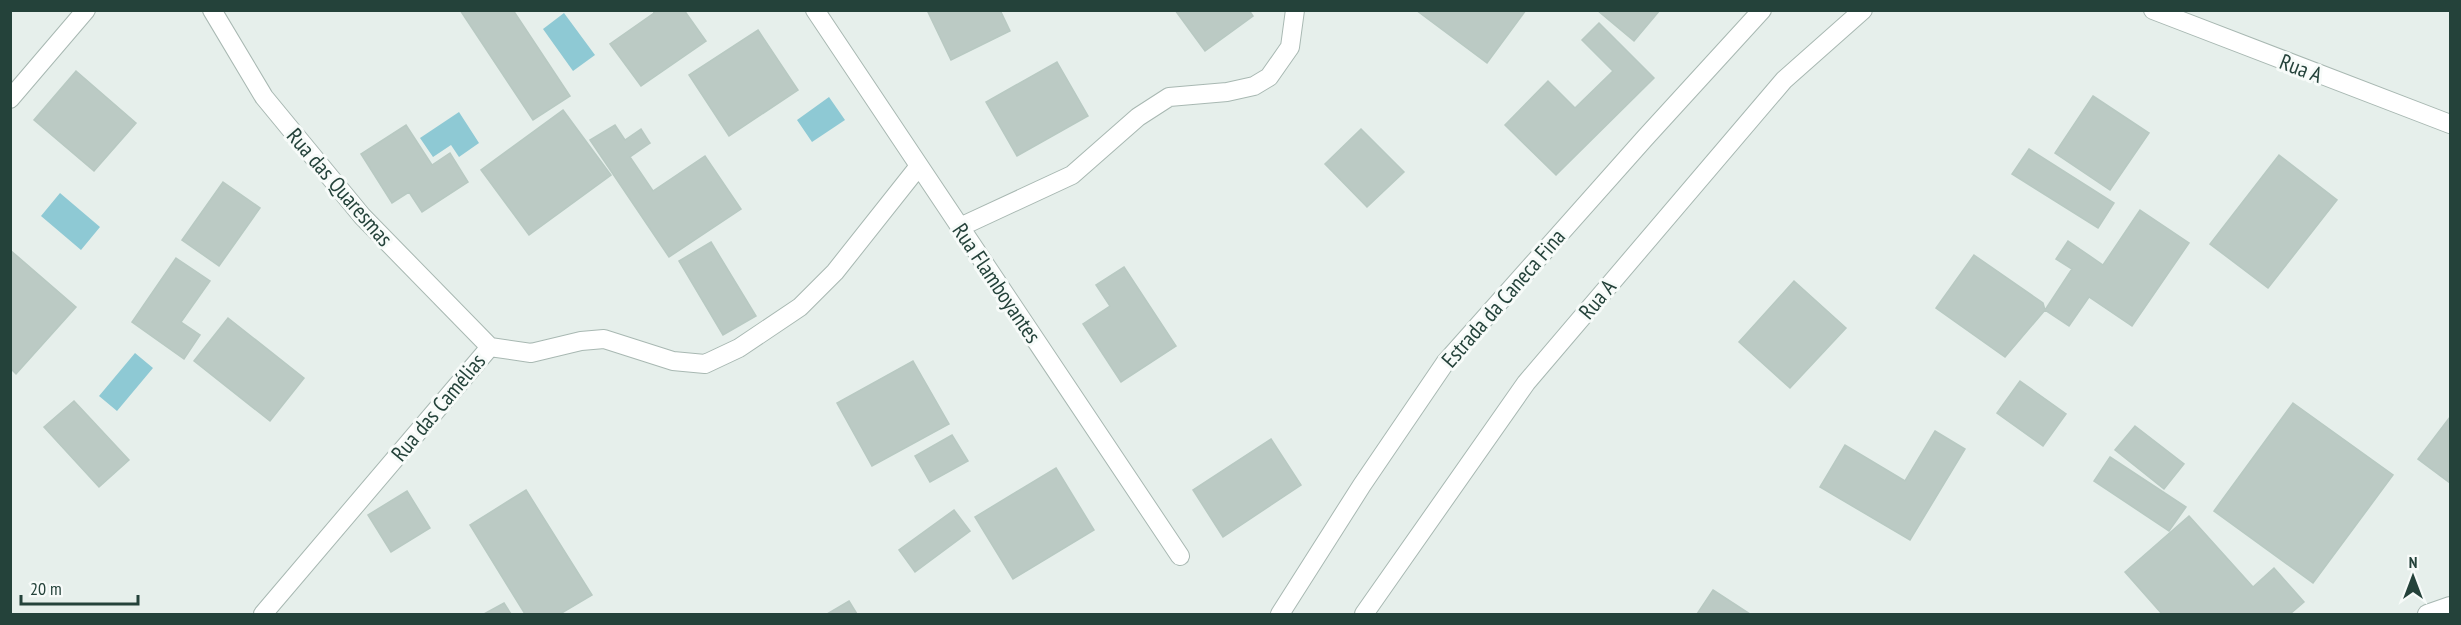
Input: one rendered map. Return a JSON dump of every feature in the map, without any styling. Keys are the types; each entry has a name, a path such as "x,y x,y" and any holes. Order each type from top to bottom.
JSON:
{"street":[{"path":"10,99 86,10"},
{"name":"Rua das Quaresmas","path":"212,10 264,97 355,207 490,347"},
{"name":"Rua Flamboyantes","path":"815,10 1180,556"},
{"path":"960,227 1072,175 1138,117 1168,98 1227,92 1254,86 1269,77 1290,47 1295,10"},
{"name":"Estrada da Caneca Fina","path":"1280,615 1362,485 1445,363 1762,10"},
{"name":"Rua A","path":"1364,615 1526,383 1784,80 1863,10"},
{"name":"Rua A","path":"2153,10 2451,124"},
{"name":"Rua das Camélias","path":"263,615 490,347 531,353 581,341 604,339 673,361 705,364 739,348 800,307 835,272 919,166"},
{"path":"2427,615 2451,606"}],"water":[{"path":"564,13 595,55 573,71 543,29"},
{"path":"829,97 845,120 812,142 797,120"},
{"path":"459,112 479,143 459,157 451,145 433,157 420,138"},
{"path":"60,193 100,227 81,250 41,216"},
{"path":"135,353 153,368 117,411 99,396"}],"building":[{"path":"460,10 513,10 570,96 533,120"},
{"path":"653,10 684,10 706,41 641,86 610,44 654,13"},
{"path":"927,10 1000,10 1010,31 951,60"},
{"path":"1175,10 1249,10 1253,16 1205,51"},
{"path":"1416,10 1526,10 1487,63"},
{"path":"1597,10 1660,10 1634,41"},
{"path":"1599,23 1654,78 1556,175 1505,125 1548,81 1575,108 1613,71 1582,40"},
{"path":"758,30 798,90 729,136 689,75"},
{"path":"1057,62 1088,116 1017,156 986,102"},
{"path":"76,71 136,123 94,171 34,120"},
{"path":"2093,96 2149,133 2110,190 2055,153"},
{"path":"563,110 611,175 529,235 481,170"},
{"path":"406,125 432,165 450,153 468,182 422,212 409,192 392,203 361,154"},
{"path":"615,125 625,140 641,129 650,143 630,157 653,191 705,156 741,209 669,257 590,140"},
{"path":"1361,129 1404,172 1367,207 1325,164"},
{"path":"2029,149 2114,203 2098,228 2012,174"},
{"path":"2279,155 2337,200 2268,288 2210,244"},
{"path":"223,182 260,208 219,266 182,240"},
{"path":"2140,210 2189,243 2132,326 2089,297 2069,326 2045,310 2072,269 2056,259 2068,241 2103,265"},
{"path":"711,242 756,316 723,335 679,261"},
{"path":"10,250 76,307 16,374 10,368"},
{"path":"1974,255 2043,303 2045,310 2005,357 1936,308"},
{"path":"176,258 210,281 181,322 200,335 184,359 132,322"},
{"path":"1124,267 1176,346 1121,382 1083,324 1110,306 1096,285"},
{"path":"1794,281 1846,328 1790,388 1739,342"},
{"path":"228,318 304,378 270,421 194,361"},
{"path":"913,361 949,424 872,466 837,403"},
{"path":"2020,381 2066,414 2043,446 1997,413"},
{"path":"74,401 129,460 99,487 44,427"},
{"path":"2293,403 2393,475 2313,583 2214,511"},
{"path":"2450,417 2450,483 2418,459"},
{"path":"2135,426 2184,464 2164,489 2115,450"},
{"path":"1935,431 1965,449 1910,540 1820,487 1845,445 1905,481"},
{"path":"952,435 968,461 930,482 915,456"},
{"path":"1271,439 1301,485 1223,537 1193,490"},
{"path":"2110,457 2186,507 2169,531 2094,481"},
{"path":"1056,468 1094,530 1013,579 975,517"},
{"path":"526,490 592,595 560,614 525,614 470,525"},
{"path":"407,491 430,528 391,552 368,515"},
{"path":"954,510 970,531 915,572 899,550"},
{"path":"2189,516 2253,587 2274,568 2304,602 2290,614 2162,614 2125,572"},
{"path":"1713,590 1750,614 1697,614"},
{"path":"849,601 857,614 827,614"},
{"path":"504,603 511,614 484,614"}]}
